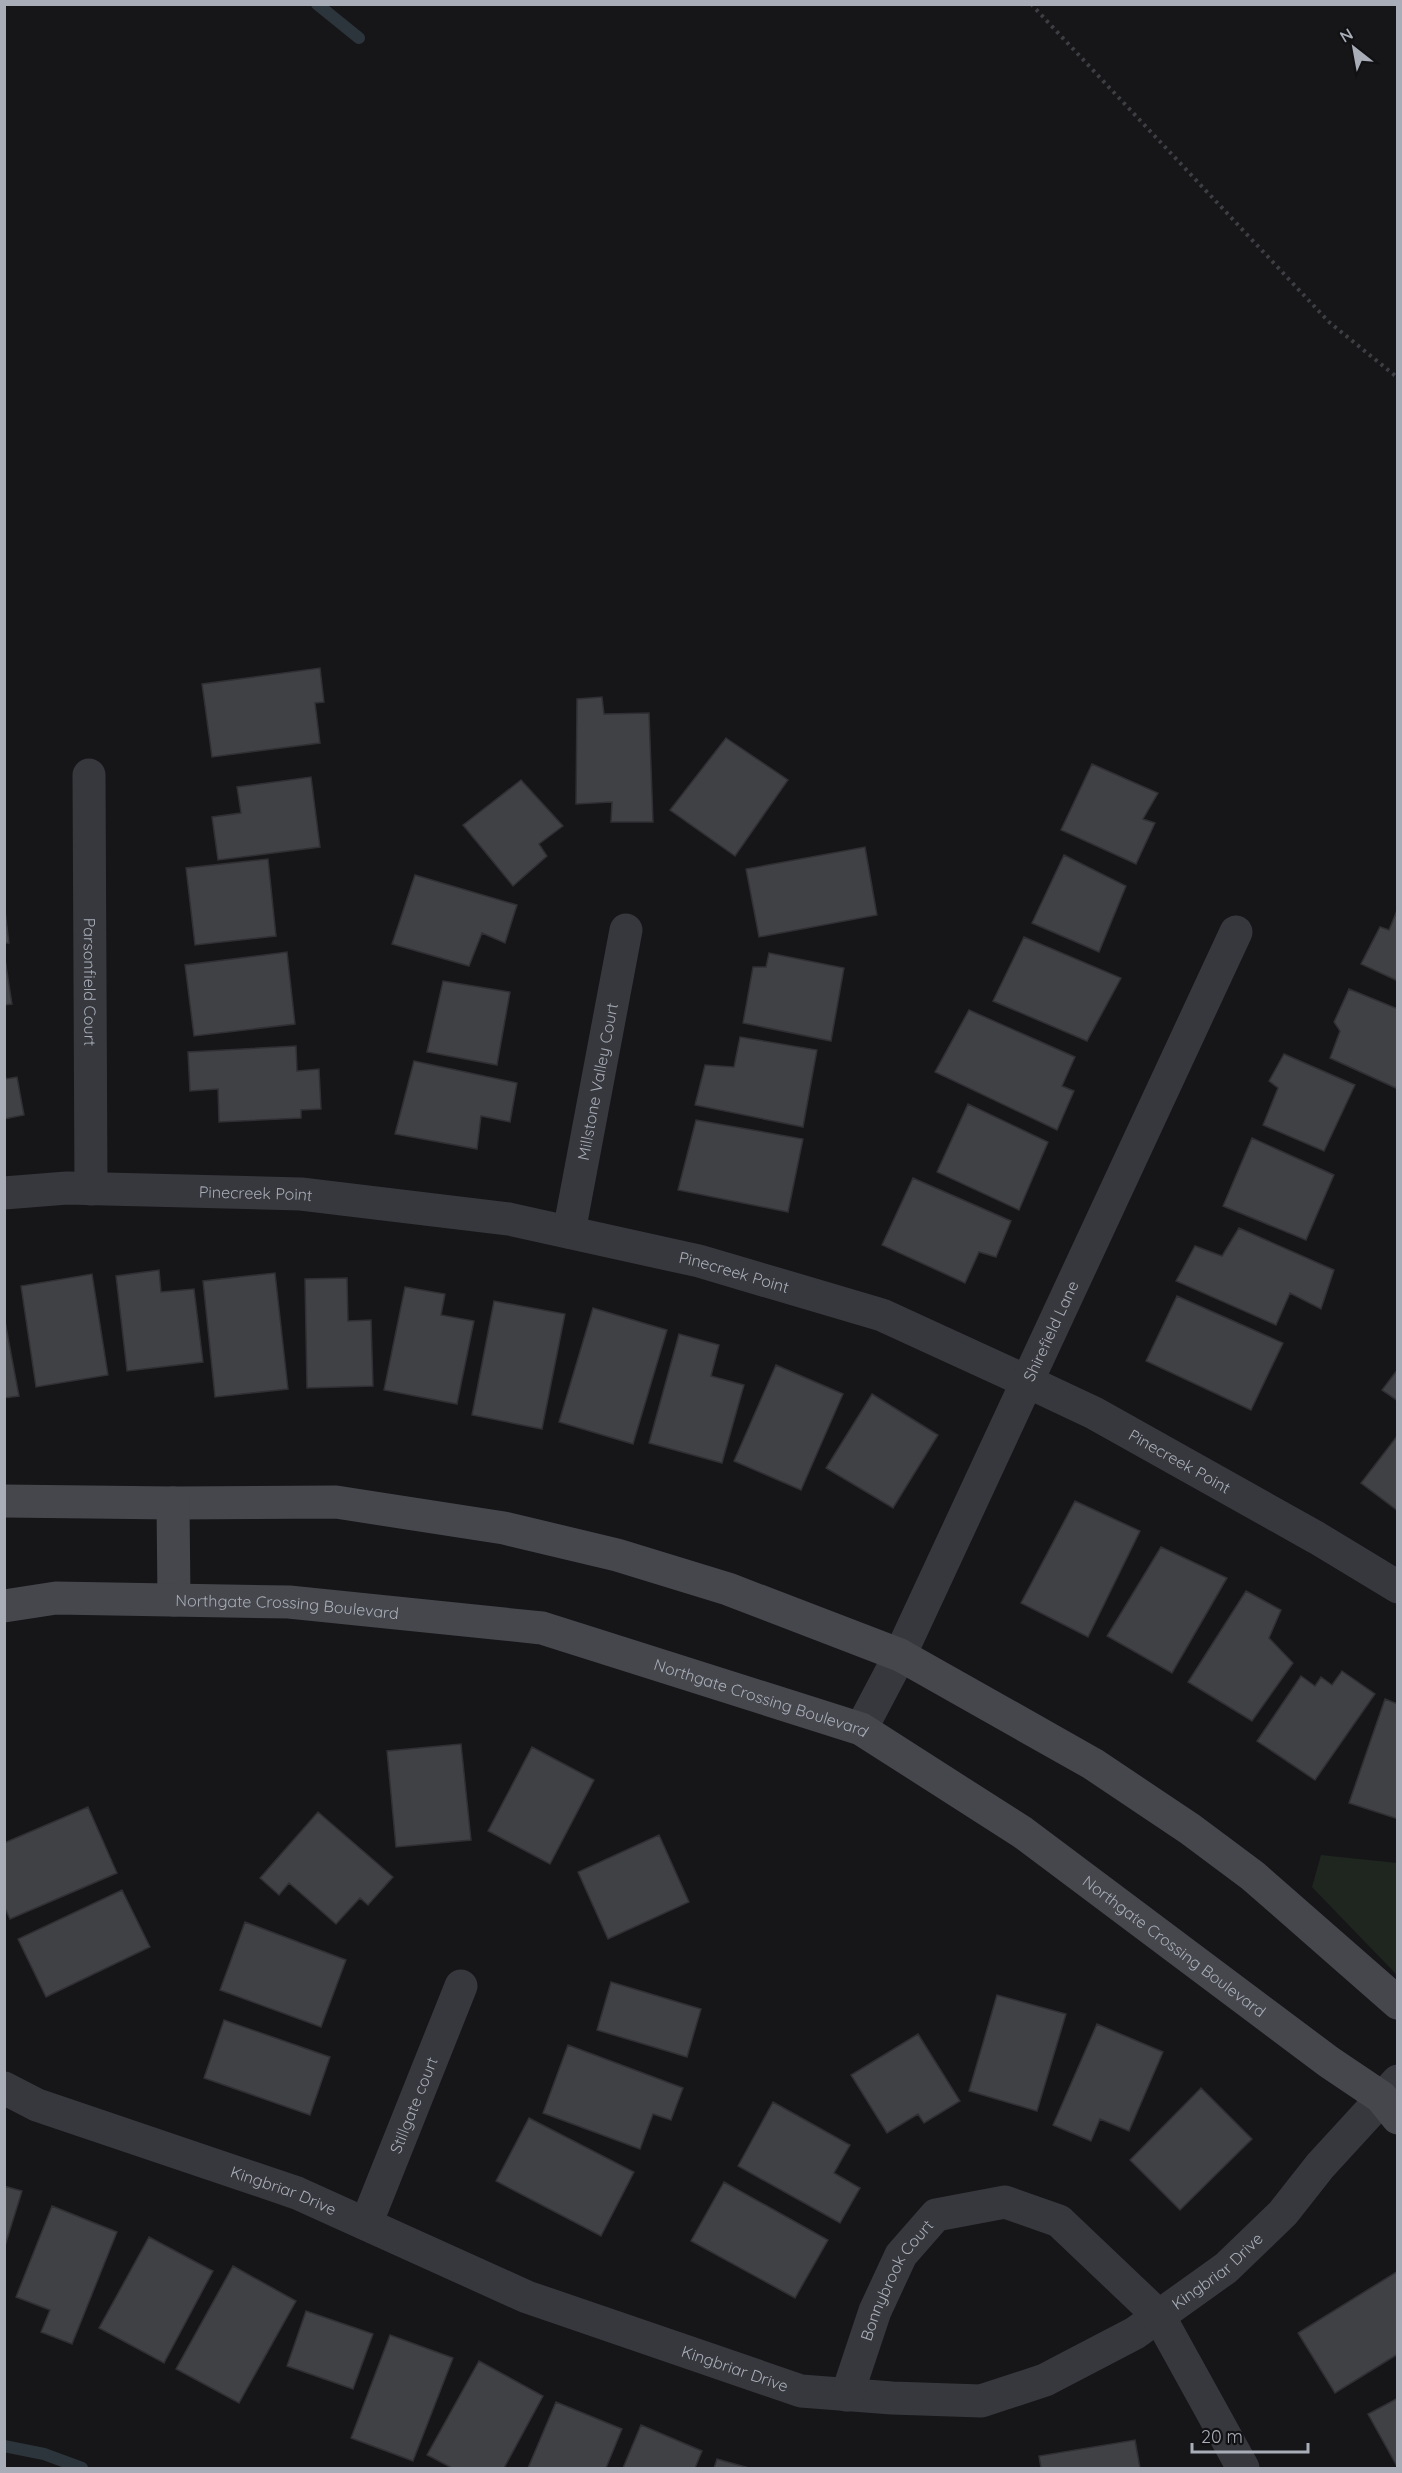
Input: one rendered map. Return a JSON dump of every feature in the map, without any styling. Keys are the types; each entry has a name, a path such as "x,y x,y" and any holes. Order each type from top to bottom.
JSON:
{"street":[{"name":"Parsonfield Court","path":"89,775 91,1189"},
{"name":"Millstone Valley Court","path":"569,1232 626,930"},
{"name":"Shirefield Lane","path":"861,1729 900,1655 1236,932"},
{"name":"Pinecreek Point","path":"4,1193 67,1188 302,1194 509,1219 699,1262 882,1316 1026,1381 1104,1419 1317,1538 1398,1587"},
{"path":"4,1502 336,1502 504,1528 616,1555 728,1589 900,1655 1093,1764 1190,1829 1253,1876 1398,2003"},
{"path":"173,1503 174,1600"},
{"name":"Northgate Crossing Boulevard","path":"4,1606 56,1598 289,1602 542,1628 861,1729 1022,1832 1329,2062 1392,2099"},
{"name":"Stillgate court","path":"366,2224 461,1986"},
{"name":"Kingbriar Drive","path":"4,2088 37,2105 297,2193 527,2298 801,2391 981,2401 1045,2380 1135,2333 1226,2268 1283,2213 1320,2166 1392,2099"},
{"name":"Bonnybrook Court","path":"847,2395 875,2311 901,2255 936,2215 1005,2202 1059,2222 1159,2316 1243,2469"}],"path":[{"path":"1031,4 1329,322 1398,378"}],"shaded area":[{"path":"1321,1855 1397,1863 1397,1975 1312,1887"}],"building":[{"path":"320,668 324,702 315,703 320,743 212,757 202,684"},
{"path":"602,697 604,714 649,713 653,822 611,822 612,802 576,804 577,699"},
{"path":"726,738 788,780 735,856 670,810"},
{"path":"1092,764 1158,793 1143,819 1155,823 1136,864 1061,830"},
{"path":"311,777 320,847 218,860 212,817 241,813 237,787"},
{"path":"521,780 563,826 539,844 547,856 513,886 463,825"},
{"path":"865,847 877,915 759,937 746,869"},
{"path":"1064,855 1126,886 1099,952 1032,923"},
{"path":"268,859 276,936 195,945 186,868"},
{"path":"415,875 517,905 505,943 482,933 469,966 392,944"},
{"path":"4,903 9,943 4,943"},
{"path":"1398,908 1398,981 1361,964 1380,927 1389,930"},
{"path":"1024,937 1121,978 1087,1041 993,1001"},
{"path":"287,952 295,1024 194,1036 185,965"},
{"path":"769,953 844,968 831,1041 743,1023 753,967 766,967"},
{"path":"4,959 12,1004 4,1005"},
{"path":"443,981 510,992 497,1065 427,1052"},
{"path":"1349,989 1398,1009 1398,1089 1330,1058 1340,1031 1334,1022"},
{"path":"969,1010 1075,1057 1062,1086 1074,1091 1057,1130 935,1072"},
{"path":"740,1037 817,1050 803,1127 695,1105 705,1065 734,1067"},
{"path":"296,1046 297,1071 319,1069 321,1109 301,1110 301,1118 219,1122 218,1089 190,1091 188,1052"},
{"path":"1284,1054 1355,1085 1324,1151 1263,1125 1278,1088 1269,1081"},
{"path":"414,1061 517,1083 510,1122 481,1116 477,1149 395,1134"},
{"path":"4,1070 6,1079 17,1077 24,1115 4,1119"},
{"path":"968,1104 1048,1142 1019,1210 937,1172"},
{"path":"696,1120 803,1139 788,1212 678,1190"},
{"path":"1252,1138 1334,1175 1306,1240 1223,1206"},
{"path":"913,1178 1011,1221 996,1257 979,1252 965,1283 882,1245"},
{"path":"1239,1228 1334,1270 1321,1309 1290,1293 1276,1325 1176,1281 1195,1246 1222,1256"},
{"path":"159,1270 161,1292 194,1289 203,1362 127,1371 116,1276"},
{"path":"275,1273 288,1389 215,1397 203,1281"},
{"path":"92,1274 108,1375 36,1387 21,1286"},
{"path":"347,1278 348,1321 371,1320 373,1386 307,1388 305,1279"},
{"path":"405,1287 445,1294 441,1315 474,1321 457,1404 384,1390"},
{"path":"1177,1296 1283,1343 1251,1410 1146,1361"},
{"path":"494,1301 565,1314 542,1429 472,1415"},
{"path":"593,1308 667,1330 633,1444 559,1422"},
{"path":"4,1316 19,1396 4,1398"},
{"path":"679,1334 719,1345 711,1376 744,1385 722,1463 649,1443"},
{"path":"776,1365 843,1394 801,1490 734,1461"},
{"path":"1398,1369 1398,1401 1382,1390"},
{"path":"872,1394 938,1435 893,1508 826,1468"},
{"path":"1398,1435 1398,1511 1361,1483"},
{"path":"1075,1501 1140,1531 1088,1637 1021,1603"},
{"path":"1161,1547 1227,1578 1172,1673 1107,1636"},
{"path":"1246,1591 1281,1610 1269,1638 1293,1663 1252,1721 1188,1682"},
{"path":"1342,1671 1375,1694 1315,1780 1257,1741 1301,1676 1315,1686 1321,1677 1332,1685"},
{"path":"1385,1699 1398,1704 1398,1819 1349,1803"},
{"path":"461,1744 471,1840 396,1847 387,1751"},
{"path":"532,1747 594,1780 550,1864 488,1831"},
{"path":"88,1807 117,1873 10,1919 4,1906 4,1843"},
{"path":"318,1812 393,1877 368,1905 360,1898 336,1924 289,1883 279,1895 260,1878"},
{"path":"659,1835 689,1902 608,1939 578,1872"},
{"path":"122,1890 150,1947 46,1997 18,1939"},
{"path":"245,1922 346,1960 321,2027 220,1990"},
{"path":"611,1982 701,2009 687,2057 597,2030"},
{"path":"997,1995 1066,2014 1037,2111 969,2091"},
{"path":"224,2020 330,2057 310,2115 204,2078"},
{"path":"1097,2024 1163,2052 1129,2131 1100,2119 1091,2141 1053,2125"},
{"path":"918,2034 960,2101 924,2123 918,2114 887,2133 851,2075"},
{"path":"568,2045 683,2088 671,2120 653,2114 640,2149 543,2113"},
{"path":"1201,2088 1252,2139 1180,2210 1130,2160"},
{"path":"773,2102 850,2145 834,2173 860,2188 840,2223 738,2166"},
{"path":"529,2118 634,2172 601,2236 496,2181"},
{"path":"724,2182 828,2240 795,2298 691,2241"},
{"path":"4,2186 22,2191 4,2249"},
{"path":"52,2206 117,2232 72,2344 41,2332 50,2310 16,2297"},
{"path":"149,2237 213,2271 164,2363 99,2328"},
{"path":"233,2266 296,2301 239,2403 176,2369"},
{"path":"1398,2271 1398,2354 1335,2393 1298,2333"},
{"path":"306,2311 373,2334 353,2389 287,2366"},
{"path":"390,2335 453,2358 413,2461 351,2438"},
{"path":"479,2361 543,2396 504,2468 452,2468 427,2455"},
{"path":"1398,2398 1398,2468 1368,2414"},
{"path":"556,2402 622,2429 606,2468 528,2468"},
{"path":"641,2425 702,2451 695,2468 623,2468"},
{"path":"1135,2440 1140,2468 1041,2468 1039,2456"},
{"path":"717,2459 749,2468 714,2468"}],"waterway":[{"path":"317,4 359,38"},
{"path":"4,2446 44,2454 82,2468"}]}
